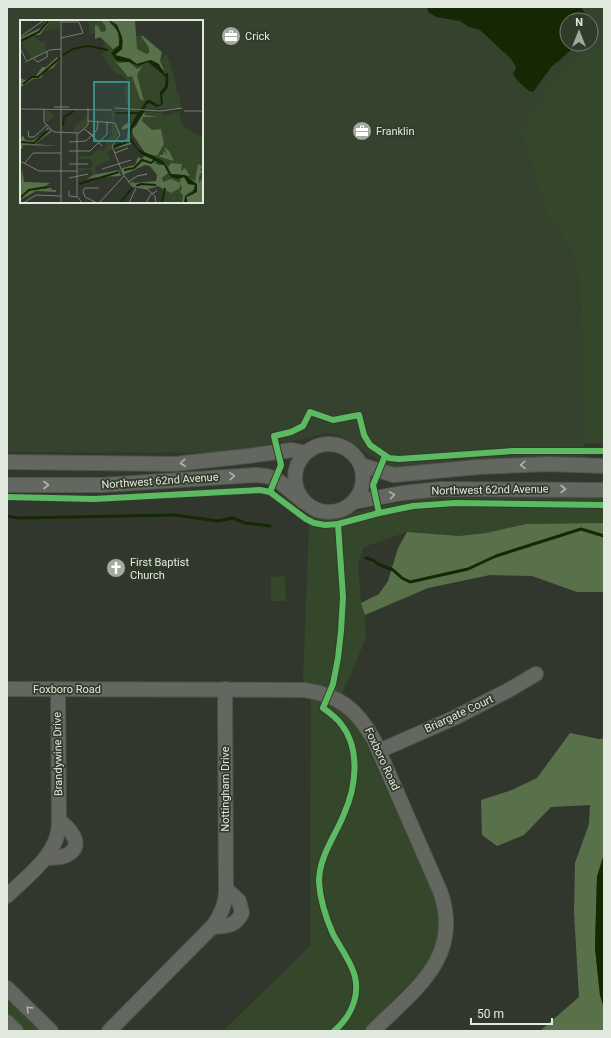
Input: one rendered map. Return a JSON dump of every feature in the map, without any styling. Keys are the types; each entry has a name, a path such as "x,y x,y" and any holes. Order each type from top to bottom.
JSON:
{"street":[{"path":"329,443 342,446 354,453 361,465 364,478 361,491 353,502 342,510 329,512 315,510 304,502 297,490 294,477 297,464 304,453 316,446 329,443"},
{"name":"Northwest 62nd Avenue","path":"7,462 175,464 292,450 304,453"},
{"name":"Northwest 62nd Avenue","path":"361,465 394,475 478,467 548,464 604,466"},
{"name":"Northwest 62nd Avenue","path":"7,485 103,485 256,475 276,478 304,502"},
{"name":"Northwest 62nd Avenue","path":"353,502 403,493 442,489 478,488 604,490"},
{"name":"Briargate Court","path":"379,751 454,718 507,691 536,674"},
{"name":"Foxboro Road","path":"7,689 304,690 319,692 333,697 357,714 366,725 379,751 440,891 446,914 444,944 432,970 373,1031"},
{"name":"Brandywine Drive","path":"7,896 45,858 52,850 57,839 59,820 58,689"},
{"name":"Nottingham Drive","path":"109,1031 212,927 219,919 223,909 226,889 225,689"},
{"path":"45,858 66,856 72,852 75,841 71,831 59,820"},
{"path":"212,927 233,924 238,920 242,913 239,901 226,889"},
{"path":"7,988 51,1031"},
{"path":"7,1022 16,1031"}],"shaded area":[{"path":"7,7 604,7 604,43 599,46 599,12 559,12 559,52 591,52 549,218 571,247 580,283 585,458 516,458 397,467 379,461 341,435 327,433 298,440 216,453 7,452"},
{"path":"427,7 581,7 584,12 559,12 559,52 568,52 552,66 533,92 529,91 513,74 516,67 511,59 480,30 469,27 460,21 436,17 428,12"},
{"path":"604,43 604,444 584,443 580,283 571,247 549,218 521,130 556,78 589,52 599,52 599,46"},
{"path":"604,497 604,523 526,524 486,533 459,536 407,532 364,547 358,563 361,602 365,615 366,638 342,694 322,686 303,683 310,514 323,518 339,516 386,505 431,498"},
{"path":"604,523 604,592 577,592 532,576 490,575 428,588 365,615 361,603 379,594 388,581 398,548 407,532 459,536 486,533 526,524"},
{"path":"285,576 286,601 271,601 271,577"},
{"path":"311,697 336,706 348,716 363,737 436,901 438,928 436,944 425,966 420,972 362,1031 223,1031 310,946"},
{"path":"570,733 599,739 604,738 604,854 597,877 595,948 600,995 604,1008 604,1031 540,1031 579,997 574,912 575,863 589,824 590,805 551,807 524,835 497,846 482,835 481,800 512,790 537,778"},
{"path":"604,854 604,1008 600,995 595,948 597,877"},
{"path":"7,993 45,1031 24,1031 7,1014"}],"waterway":[{"path":"7,516 18,518 175,515 218,521 233,518 245,523 270,526"},
{"path":"366,558 393,570 402,578 410,582 468,569 496,556 581,529 604,536"}],"cycle path":[{"path":"270,492 281,465 274,436 291,432 303,426 310,412 333,420 359,415 364,435 370,445 389,458 399,459 513,451 604,451"},
{"path":"379,513 373,485 385,456"},
{"path":"7,497 94,499 260,490 270,492 306,519 314,523 325,525 338,524 413,506 455,503 604,505"},
{"path":"334,1031 341,1025 351,1010 356,993 356,984 351,966 328,922 322,902 319,882 325,855 348,803 354,780 354,756 352,745 341,724 323,708 333,684 341,631 343,597 338,524"}],"place":[{"name":"Crick","path":"231,36"},
{"name":"Franklin","path":"362,131"},
{"name":"First Baptist Church","path":"116,568"}]}
